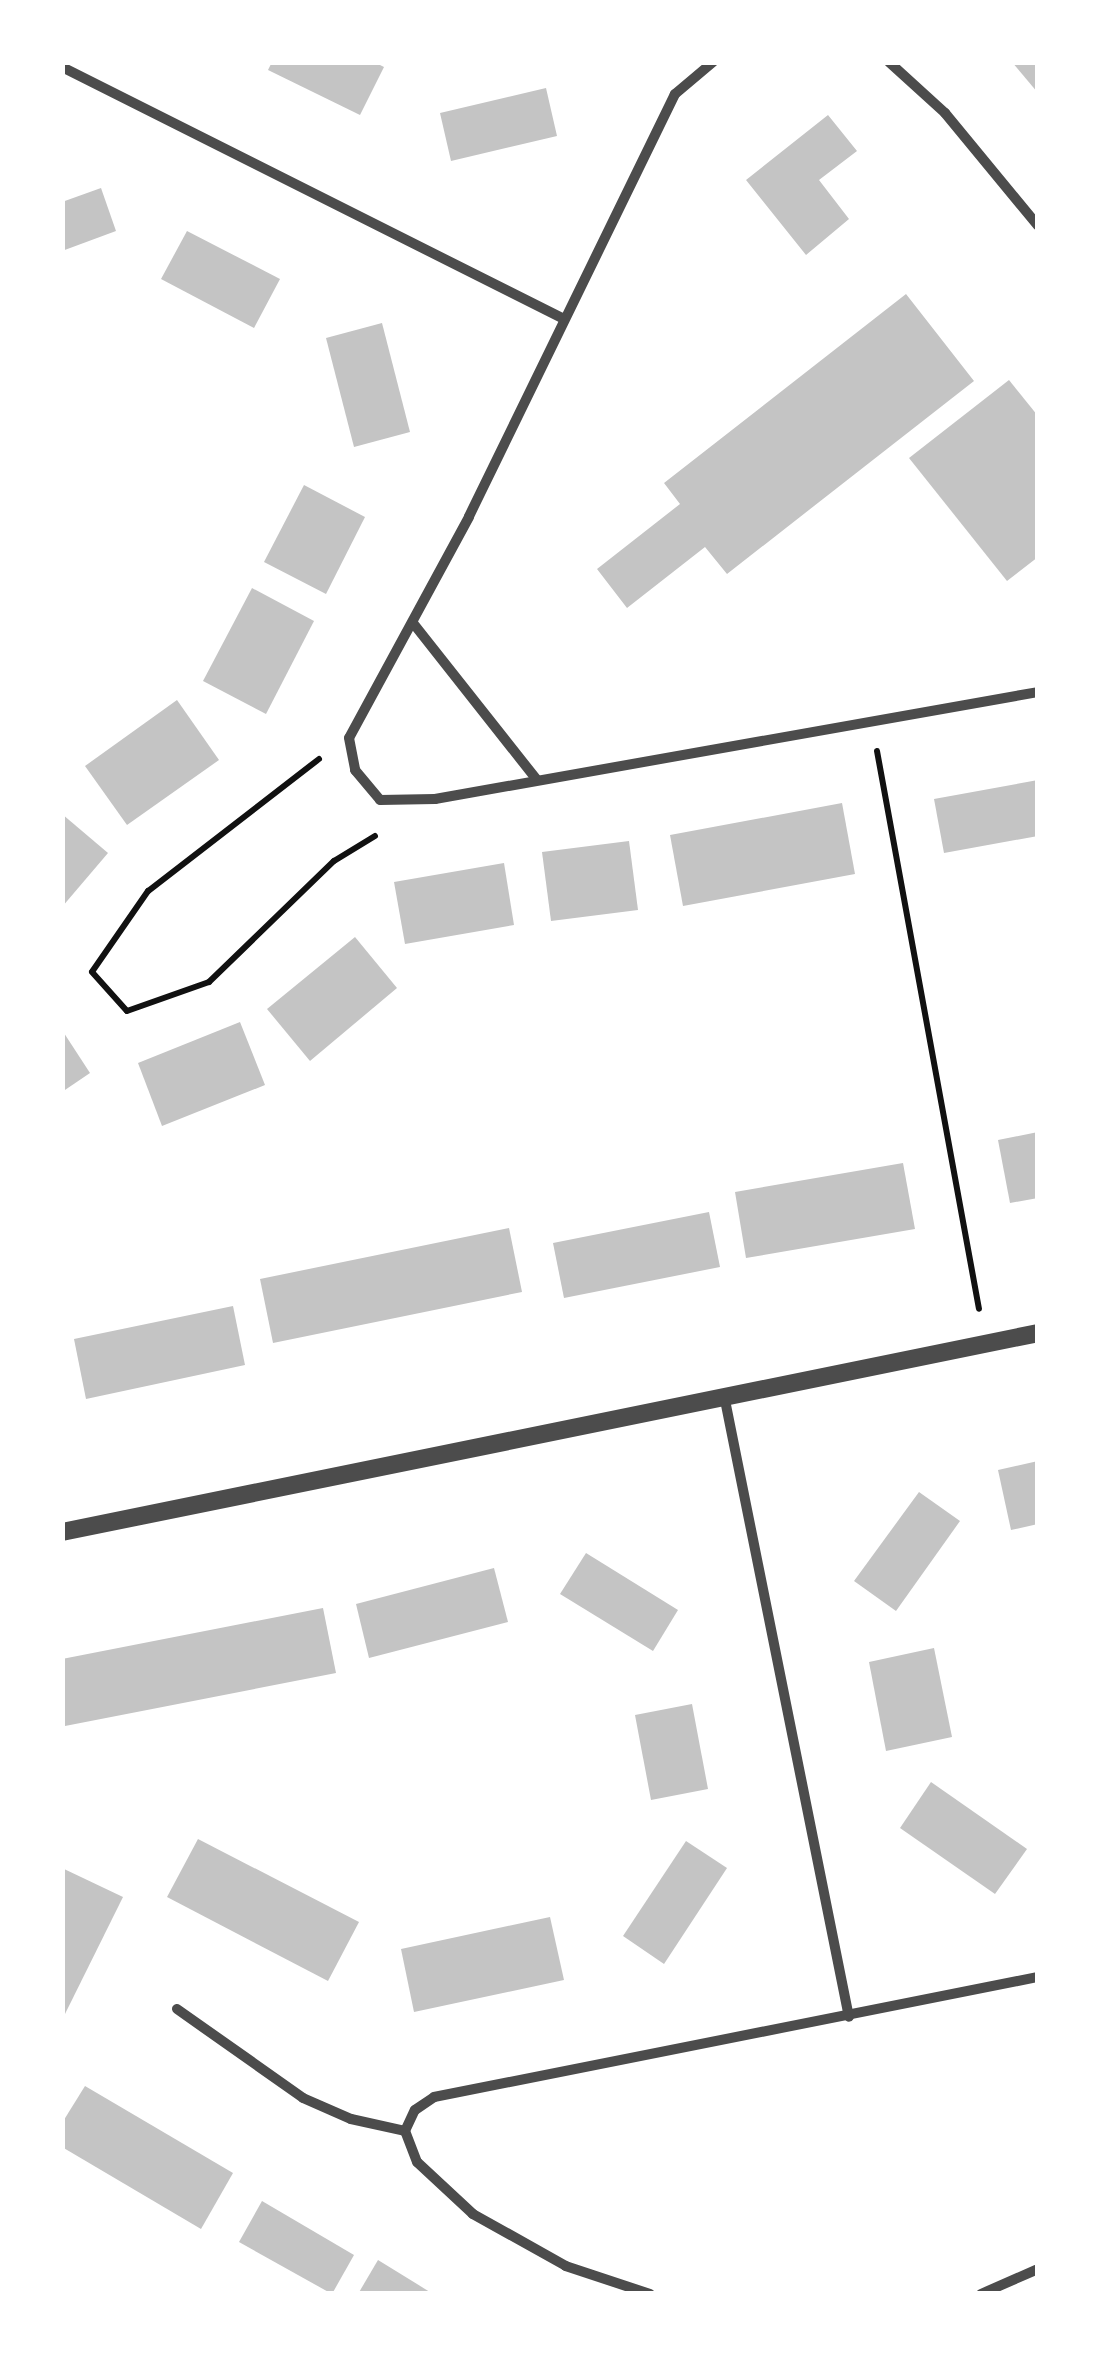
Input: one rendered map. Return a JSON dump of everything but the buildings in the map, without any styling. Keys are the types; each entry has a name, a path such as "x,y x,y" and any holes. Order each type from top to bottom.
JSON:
{"street":[{"path":"713,62 675,94 413,622 349,738 355,770 380,800 434,799 872,726 1038,692"},
{"path":"888,62 945,113 1038,226"},
{"path":"62,68 562,318"},
{"path":"413,622 536,779"},
{"path":"62,1532 726,1400 1038,1333"},
{"path":"726,1400 849,2018"},
{"path":"650,2294 566,2266 473,2214 417,2162 405,2131 415,2110 434,2097 849,2018 1038,1977"},
{"path":"177,2009 304,2098 350,2119 405,2131"},
{"path":"982,2294 1038,2269"}],"path":[{"path":"872,726 985,1343"},
{"path":"349,738 148,892 92,972 127,1011 209,982 334,861 434,799"}]}
